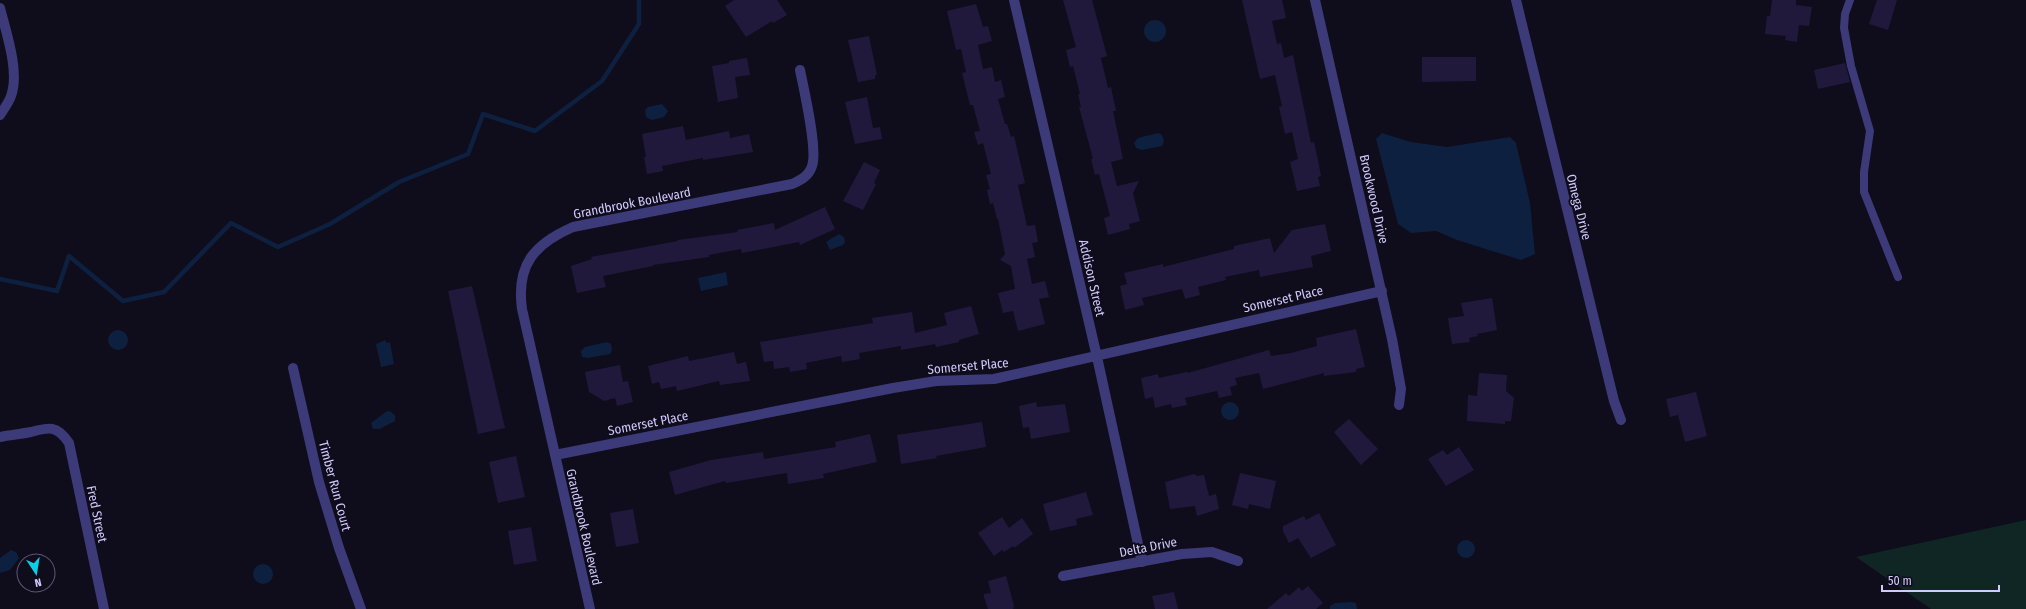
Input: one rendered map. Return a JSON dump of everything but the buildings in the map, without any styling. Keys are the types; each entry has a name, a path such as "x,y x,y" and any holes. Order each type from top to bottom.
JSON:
{"street":[{"name":"Addison Street","path":"1014,0 1097,357 1142,562"},
{"name":"Brookwood Drive","path":"1316,0 1382,291 1401,389 1399,405"},
{"name":"Omega Drive","path":"1516,0 1582,272 1620,420"},
{"path":"0,8 12,62 13,81 12,95 0,115"},
{"name":"Grandbrook Boulevard","path":"590,609 520,293 522,277 536,249 552,236 573,227 792,184 801,180 808,174 814,158 800,70"},
{"name":"Somerset Place","path":"555,455 893,388 936,381 994,379 1097,357 1313,305 1382,291"},
{"name":"Timber Run Court","path":"293,368 319,482 339,548 361,609"},
{"name":"Fred Street","path":"0,437 45,427 55,429 63,434 68,443 104,609"},
{"name":"Delta Drive","path":"1062,576 1182,554 1212,552 1238,561"}],"lane":[{"path":"1850,0 1844,14 1844,28 1851,66 1870,131 1864,172 1864,192 1898,276"}],"green space":[{"path":"2026,520 2026,609 1931,609 1856,557"}],"water":[{"path":"1155,20 1163,23 1166,31 1163,39 1155,42 1147,39 1144,31 1147,23"},
{"path":"662,104 668,111 664,117 652,120 646,117 645,110 648,107"},
{"path":"1158,133 1162,135 1164,141 1162,146 1142,150 1136,148 1134,143 1138,138"},
{"path":"1382,133 1411,142 1447,147 1510,137 1516,143 1530,203 1535,254 1521,260 1457,240 1436,231 1411,233 1398,224 1376,139"},
{"path":"839,234 844,237 845,242 843,245 830,250 826,242"},
{"path":"726,272 728,285 701,291 698,278"},
{"path":"118,330 125,333 128,340 125,347 118,350 111,347 108,340 111,333"},
{"path":"386,340 386,343 390,342 394,364 381,367 376,344"},
{"path":"607,342 611,344 612,350 610,354 588,358 582,357 581,351 585,347"},
{"path":"1230,402 1236,405 1239,411 1236,417 1230,420 1224,417 1221,411 1224,405"},
{"path":"387,411 395,415 395,421 380,429 373,429 371,423"},
{"path":"1466,540 1472,543 1475,549 1472,555 1466,558 1460,555 1457,549 1460,543"},
{"path":"11,550 16,553 16,562 10,570 0,573 0,558"},
{"path":"263,564 270,567 273,574 270,581 263,584 256,581 253,574 256,567"},
{"path":"1335,603 1356,603 1357,609 1330,609 1330,606"}],"waterway":[{"path":"0,279 57,291 69,256 123,301 164,292 231,223 278,247 330,224 399,182 468,154 483,114 535,131 602,81 639,24 639,0"}]}
